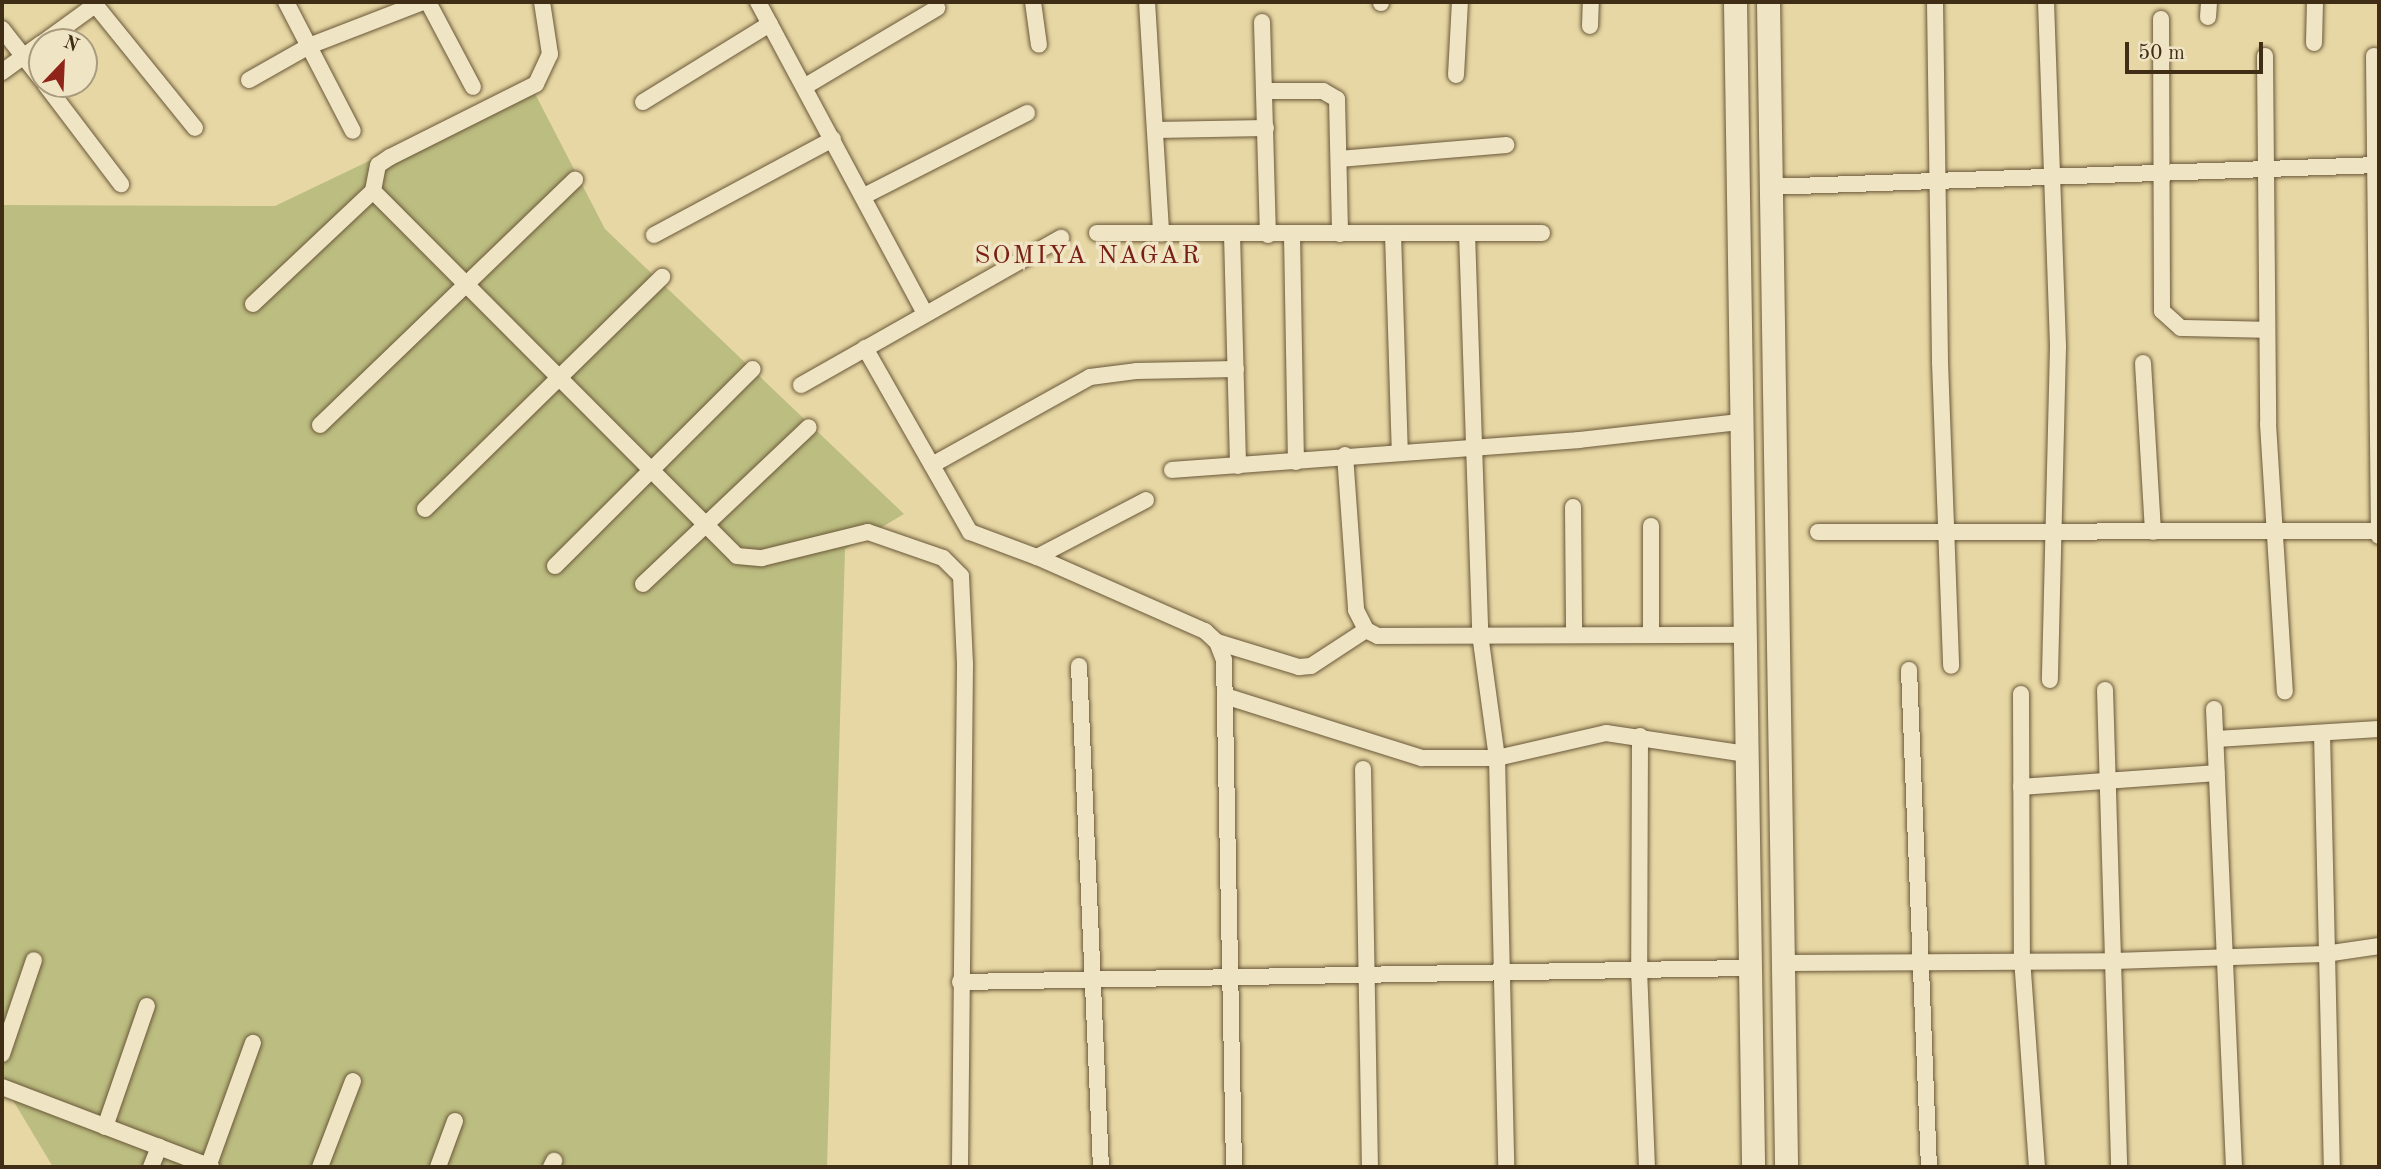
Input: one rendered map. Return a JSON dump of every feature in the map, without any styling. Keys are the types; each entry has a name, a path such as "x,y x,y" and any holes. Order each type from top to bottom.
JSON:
{"main road":[{"path":"1735,2 1753,1167"},
{"path":"1768,2 1786,1167"}],"street":[{"path":"286,2 353,131"},
{"path":"249,80 309,46 423,2"},
{"path":"429,2 473,87"},
{"path":"253,304 373,191 378,165 536,84 550,54 542,2"},
{"path":"758,2 925,313"},
{"path":"1033,2 1040,45"},
{"path":"1147,2 1161,234"},
{"path":"1456,75 1460,2"},
{"path":"1590,26 1591,2"},
{"path":"1935,2 1937,180 1951,666"},
{"path":"2046,2 2058,347 2050,680"},
{"path":"2314,43 2315,2"},
{"path":"63,28 94,4 195,128"},
{"path":"804,87 937,8"},
{"path":"2161,19 2162,311 2168,322 2198,329 2266,330"},
{"path":"1262,22 1268,234"},
{"path":"643,102 770,24"},
{"path":"2,29 28,61"},
{"path":"2,72 28,53"},
{"path":"2265,56 2266,330 2274,533 2286,691"},
{"path":"2374,56 2379,536"},
{"path":"1264,92 1332,94 1339,159 1340,234"},
{"path":"55,98 121,184"},
{"path":"864,196 1027,113"},
{"path":"1156,130 1266,128"},
{"path":"654,235 833,139"},
{"path":"1339,159 1506,145"},
{"path":"1769,187 2052,174 2377,165"},
{"path":"320,425 575,180"},
{"path":"373,191 559,373 727,549 749,559 867,532 943,558 961,576 965,664 960,1167"},
{"path":"1097,233 1542,233"},
{"path":"1467,233 1480,634 1497,758 1506,1167"},
{"path":"1232,234 1238,466"},
{"path":"1393,234 1400,451"},
{"path":"1292,235 1296,462"},
{"path":"801,385 1061,238"},
{"path":"425,509 559,373 662,277"},
{"path":"865,348 970,531 1037,557 1205,631 1217,642 1299,667 1311,666 1366,630"},
{"path":"2143,363 2153,532"},
{"path":"555,566 753,369"},
{"path":"932,465 1090,377 1136,370 1236,369"},
{"path":"1172,470 1296,462 1345,455 1474,448 1740,422"},
{"path":"643,584 809,427"},
{"path":"1345,455 1356,610 1366,630 1392,638 1480,634 1744,635"},
{"path":"1037,557 1146,500"},
{"path":"1573,507 1574,634"},
{"path":"1651,526 1651,634"},
{"path":"1818,533 1948,530 2055,535 2379,531"},
{"path":"1217,642 1224,660 1234,1167"},
{"path":"1079,666 1095,979 1101,1167"},
{"path":"1909,670 1929,1167"},
{"path":"2105,690 2119,1167"},
{"path":"2021,694 2022,958 2037,1167"},
{"path":"1225,696 1422,758 1497,758 1573,737 1640,736 1746,754"},
{"path":"2214,709 2234,1167"},
{"path":"2216,739 2379,729"},
{"path":"2322,733 2332,1167"},
{"path":"1640,736 1639,969 1647,1167"},
{"path":"1363,769 1370,1167"},
{"path":"2021,786 2217,773"},
{"path":"1783,963 2022,958 2114,961 2325,954 2379,946"},
{"path":"2,1054 34,960"},
{"path":"960,982 1231,980 1368,974 1750,968"},
{"path":"105,1127 147,1006"},
{"path":"2,1087 209,1167 253,1044"},
{"path":"320,1167 354,1081"},
{"path":"438,1167 456,1121"},
{"path":"151,1167 159,1147"}],"green space":[{"path":"530,84 605,229 904,514 845,549 827,1167 53,1167 2,1082 2,205 275,206"}],"district":[{"name":"SOMIYA NAGAR","path":"1088,257"}]}
